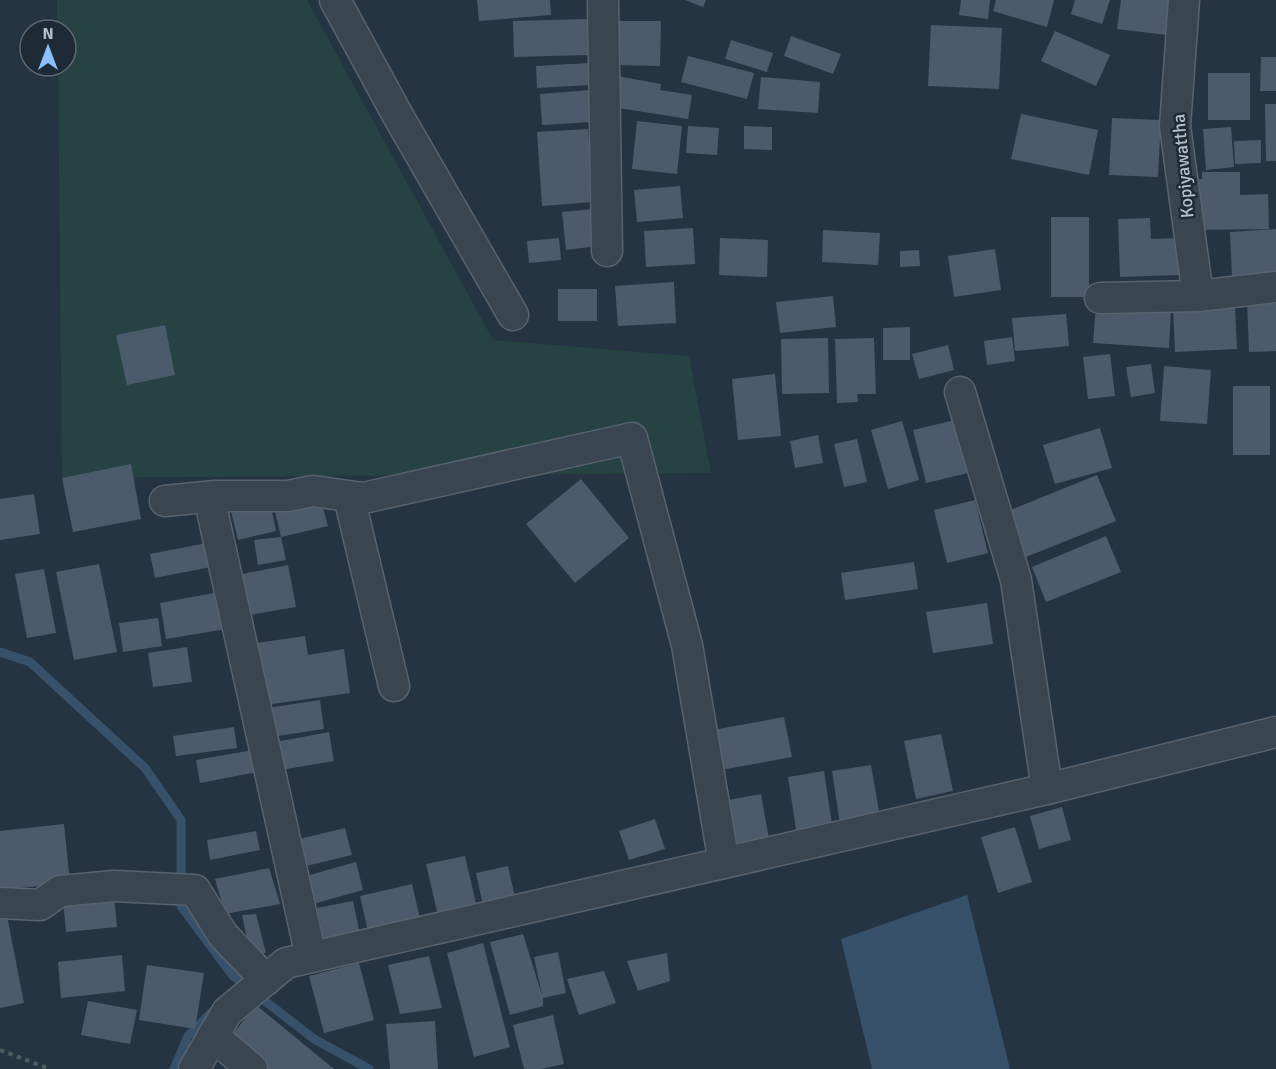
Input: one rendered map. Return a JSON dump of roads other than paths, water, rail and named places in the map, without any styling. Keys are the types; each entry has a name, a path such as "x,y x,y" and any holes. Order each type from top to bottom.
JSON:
{"street":[{"path":"335,0 513,315"},
{"path":"603,0 607,251"},
{"name":"Kopiyawattha","path":"1184,0 1175,126 1198,296"},
{"path":"1100,298 1198,296 1276,287"},
{"path":"960,392 1016,580 1047,789"},
{"path":"394,686 350,501 632,438 687,645 724,863"},
{"path":"165,501 215,496 288,496 313,491 363,498"},
{"path":"213,515 310,957"},
{"path":"194,1069 227,1012 286,963 1047,789 1276,732"},
{"path":"0,903 40,905 60,891 114,886 195,890 223,935 265,981"},
{"path":"213,1036 252,1069"}],"water":[{"path":"967,895 1010,1069 872,1069 841,939"}],"waterway":[{"path":"0,652 30,662 145,768 181,820 181,906 233,976 314,1039 369,1069"},
{"path":"174,1069 188,1036 214,1010"}]}
